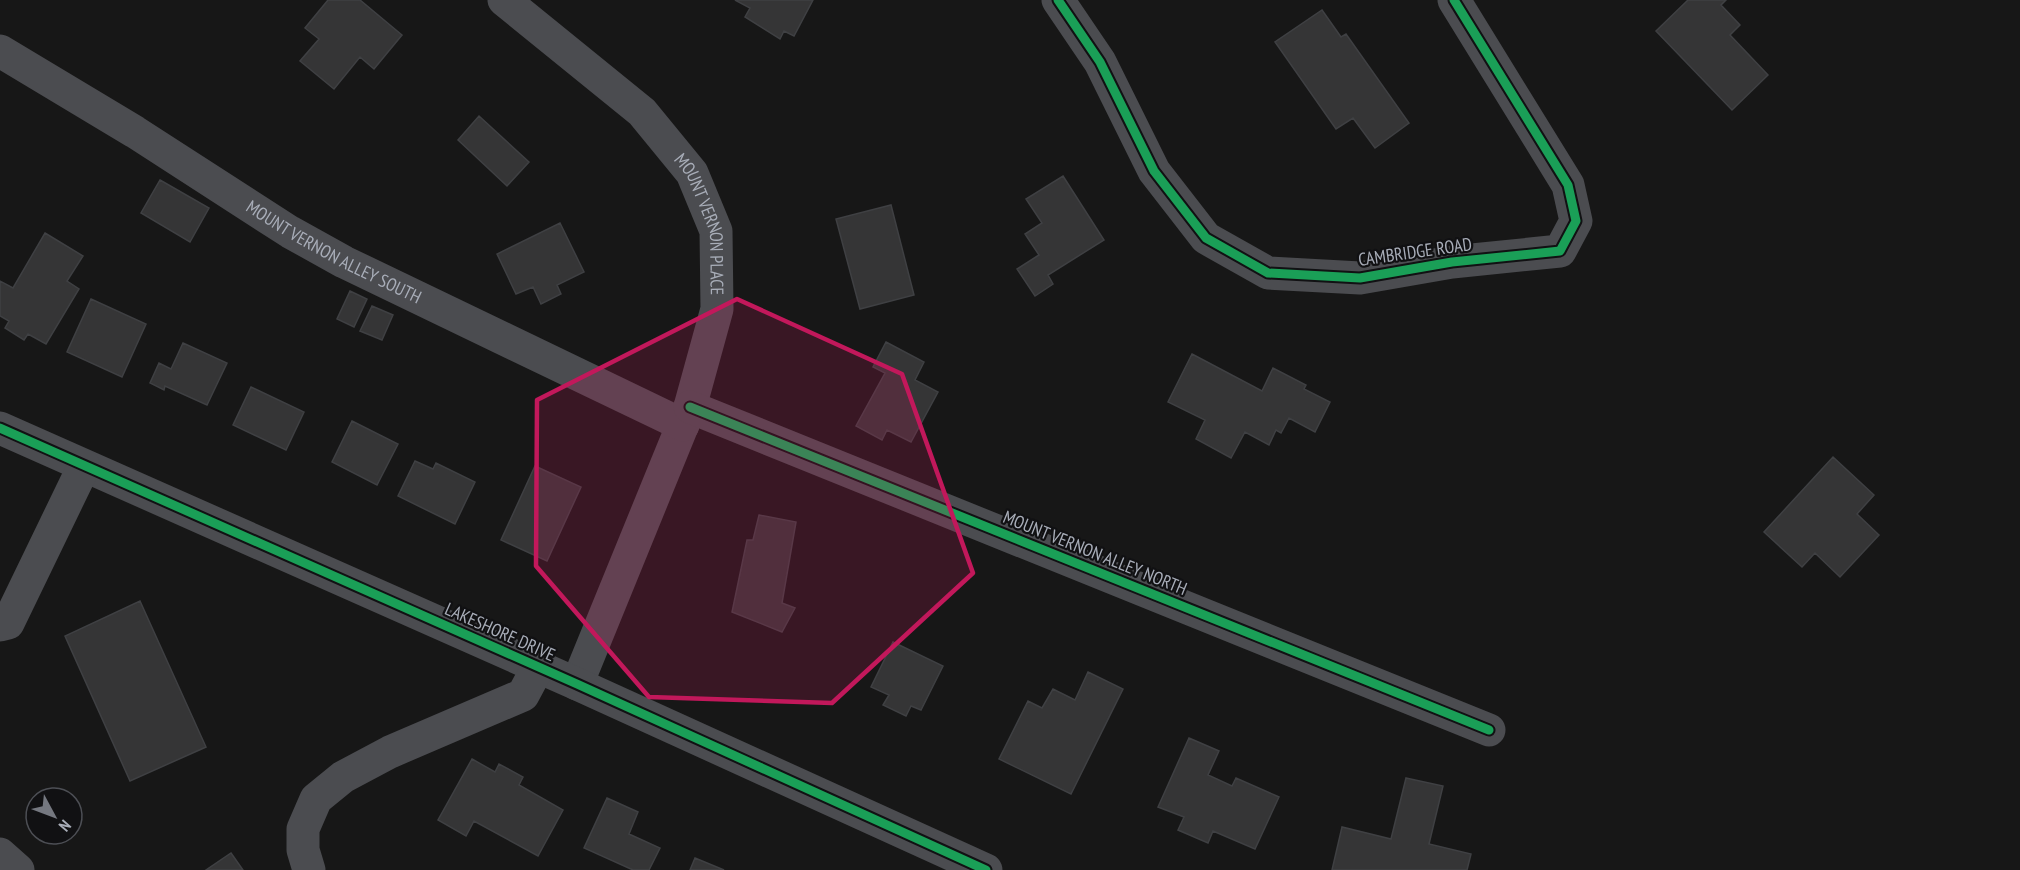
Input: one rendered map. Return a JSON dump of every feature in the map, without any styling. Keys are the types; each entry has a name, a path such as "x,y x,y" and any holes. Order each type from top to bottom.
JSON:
{"street":[{"name":"MOUNT VERNON PLACE","path":"504,0 642,112 692,173 716,231 717,309 686,416 577,684"},
{"name":"CAMBRIDGE ROAD","path":"1058,0 1100,62 1154,171 1206,238 1268,273 1360,278 1452,262 1560,250 1576,221 1568,185 1454,0"},
{"name":"MOUNT VERNON ALLEY SOUTH","path":"0,51 135,132 290,232 344,262 686,416"},
{"name":"MOUNT VERNON ALLEY NORTH","path":"686,416 1489,730"},
{"name":"LAKESHORE DRIVE","path":"0,429 577,684 930,859 986,870"},
{"path":"0,625 8,623 84,466"},
{"path":"309,870 303,850 303,829 316,799 343,777 390,752 523,695 538,667"},
{"path":"0,854 18,870"}],"highlighted area":[{"path":"737,299 902,374 973,573 832,703 649,697 536,566 537,400"}],"building":[{"path":"328,0 360,0 402,35 374,69 360,57 334,89 300,61 319,39 305,28"},
{"path":"735,0 813,0 794,36 784,31 780,39 745,17 750,8"},
{"path":"1688,0 1726,0 1721,5 1740,25 1730,35 1768,75 1732,110 1656,31"},
{"path":"1322,10 1341,37 1346,34 1409,123 1375,148 1353,118 1336,129 1275,42"},
{"path":"479,116 529,162 507,186 458,140"},
{"path":"1063,176 1104,240 1048,275 1053,284 1035,296 1017,269 1039,255 1025,234 1042,223 1026,199"},
{"path":"160,180 209,208 190,242 141,213"},
{"path":"891,205 914,295 860,309 836,219"},
{"path":"560,223 584,272 557,285 561,294 541,304 533,287 516,294 497,254"},
{"path":"45,233 83,256 67,281 79,289 46,344 28,334 24,340 5,328 9,321 0,316 0,281 13,288"},
{"path":"350,291 367,299 354,327 337,319"},
{"path":"91,299 146,324 122,377 67,352"},
{"path":"372,306 393,315 382,340 360,331"},
{"path":"886,342 924,362 915,380 938,392 911,442 887,430 882,440 856,426 885,373 873,367"},
{"path":"183,343 227,363 207,405 165,386 164,390 150,383 159,363 171,369"},
{"path":"1192,354 1262,391 1273,368 1306,385 1304,389 1330,402 1315,432 1289,418 1281,433 1276,430 1269,445 1245,432 1231,458 1196,439 1205,420 1168,402"},
{"path":"251,387 304,412 286,450 233,425"},
{"path":"352,421 398,444 377,485 332,462"},
{"path":"1833,457 1874,495 1857,514 1879,535 1840,577 1815,553 1802,567 1764,532"},
{"path":"415,461 433,469 436,463 475,482 455,524 398,496"},
{"path":"535,466 581,487 547,561 501,540"},
{"path":"759,515 796,522 782,603 795,608 782,632 732,612 747,540 753,540"},
{"path":"140,601 206,747 130,781 65,636"},
{"path":"893,642 943,666 921,710 911,706 906,716 883,705 889,695 871,687"},
{"path":"1088,672 1123,689 1071,794 999,759 1028,701 1042,708 1053,689 1075,700"},
{"path":"1189,738 1219,751 1208,775 1232,786 1236,778 1279,797 1255,849 1213,831 1208,843 1178,830 1184,817 1158,807"},
{"path":"472,759 495,772 499,764 523,777 519,785 563,810 538,856 474,821 466,836 438,820"},
{"path":"1406,778 1443,786 1429,844 1471,854 1467,870 1332,870 1342,827 1391,839"},
{"path":"607,798 638,812 629,834 660,848 649,870 633,870 584,848"},
{"path":"231,853 243,870 206,870"},
{"path":"695,858 724,870 690,870"}],"cycle path":[{"path":"1058,0 1100,62 1154,171 1206,238 1268,273 1360,278 1452,262 1560,251 1576,221 1568,185 1454,0"},
{"path":"690,407 1489,730"},
{"path":"0,428 577,684 986,870"}]}
